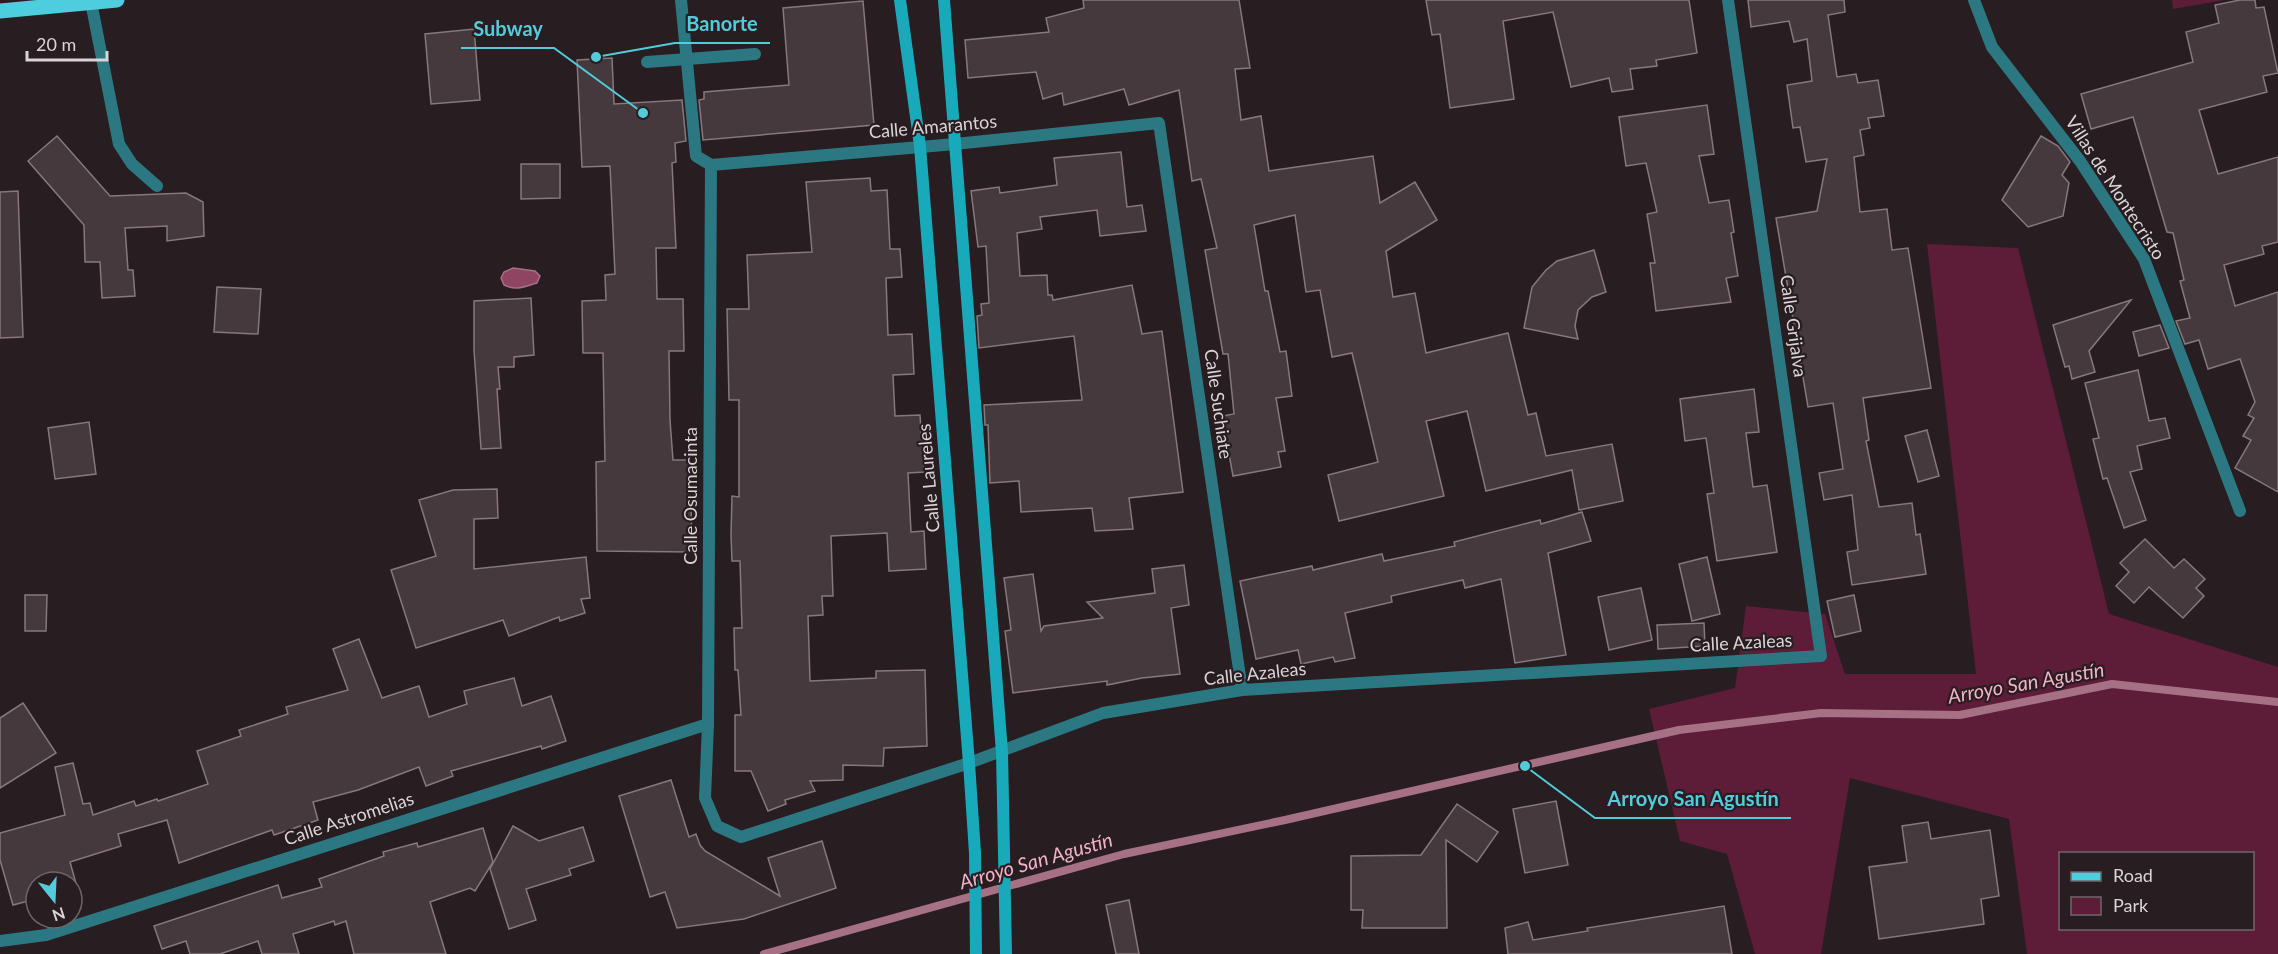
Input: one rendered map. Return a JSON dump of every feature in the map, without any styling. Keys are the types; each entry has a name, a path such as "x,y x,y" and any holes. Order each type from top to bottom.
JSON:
{"main road":[{"path":"0,11 117,0"}],"street":[{"path":"681,0 696,156 711,165"},
{"name":"Calle Laureles","path":"900,0 920,146 969,763 975,853 976,954"},
{"path":"944,0 1002,752 1006,954"},
{"name":"Calle Grijalva","path":"1728,0 1821,656"},
{"name":"Villas de Montecristo","path":"1974,0 1992,47 2080,161 2144,260 2240,511"},
{"path":"91,2 119,144 132,164 157,186"},
{"path":"647,62 755,54"},
{"name":"Calle Amarantos","path":"711,165 955,144 1159,123"},
{"name":"Calle Suchiate","path":"1159,123 1242,690"},
{"name":"Calle Osumacinta","path":"711,165 708,724 705,798 717,826"},
{"name":"Calle Azaleas","path":"717,826 741,837 1002,752 1103,713 1242,690 1821,656"},
{"name":"Calle Astromelias","path":"0,941 46,935 708,724"}],"green space":[{"path":"2172,0 2224,0 2173,9"},
{"path":"1927,244 2018,248 2109,614 2278,667 2278,954 2027,954 2009,819 1850,778 1821,954 1755,954 1727,854 1680,841 1649,709 1735,688 1746,606 1825,614 1845,674 1976,674"}],"shaded area":[{"path":"513,268 535,271 540,276 537,283 516,288 504,285 501,278 504,272"}],"building":[{"path":"1083,0 1239,0 1250,68 1235,69 1241,120 1261,116 1269,171 1373,156 1380,203 1415,182 1437,220 1386,251 1393,297 1415,293 1426,353 1508,333 1528,415 1536,413 1546,456 1612,444 1623,501 1579,510 1572,470 1486,491 1467,411 1426,421 1444,496 1339,521 1328,475 1378,462 1352,353 1332,357 1320,290 1306,292 1295,215 1254,225 1265,291 1268,291 1280,352 1286,351 1292,396 1276,398 1285,451 1278,452 1281,467 1233,476 1222,416 1234,414 1228,354 1223,354 1205,250 1217,248 1201,179 1192,181 1179,90 1129,105 1124,89 1064,105 1062,93 1043,99 1036,72 968,78 965,40 1049,32 1046,18 1084,8"},
{"path":"1426,0 1689,0 1697,53 1656,60 1657,66 1630,69 1633,89 1612,92 1609,78 1571,87 1553,12 1503,21 1514,99 1450,108 1440,34 1432,35"},
{"path":"1748,0 1844,0 1845,12 1828,15 1837,77 1856,74 1858,83 1878,80 1884,116 1868,118 1870,128 1860,130 1864,155 1854,157 1860,212 1887,209 1892,250 1908,248 1931,388 1863,398 1869,440 1866,441 1879,507 1912,503 1916,535 1920,534 1926,574 1852,585 1847,552 1858,550 1852,495 1824,500 1819,473 1843,469 1833,403 1808,407 1776,218 1817,211 1827,159 1806,162 1800,127 1793,128 1787,85 1812,81 1807,39 1794,42 1789,21 1751,27"},
{"path":"2240,0 2255,0 2256,8 2264,7 2278,73 2263,76 2267,92 2199,110 2218,174 2278,157 2278,242 2262,246 2264,254 2224,265 2235,306 2278,292 2278,492 2235,468 2251,440 2243,436 2254,418 2248,415 2255,402 2240,359 2208,369 2199,340 2185,344 2176,321 2190,318 2180,281 2184,280 2173,233 2167,232 2133,117 2091,129 2081,94 2193,62 2186,32 2219,23 2215,5"},
{"path":"863,1 874,125 703,140 699,100 704,99 704,92 789,85 783,8"},
{"path":"474,29 480,100 431,104 425,34"},
{"path":"612,58 614,104 682,100 686,141 675,143 676,162 672,163 676,248 656,248 657,299 683,299 684,351 669,351 670,420 673,460 690,460 692,552 597,551 596,462 605,461 603,353 583,353 582,301 606,300 605,275 615,274 610,166 582,167 577,60"},
{"path":"1707,105 1714,154 1699,156 1709,203 1729,200 1734,232 1731,233 1738,276 1726,278 1731,302 1656,311 1650,263 1655,263 1647,214 1657,212 1646,163 1626,166 1619,117"},
{"path":"57,136 110,196 186,193 203,202 204,236 167,241 167,226 125,228 128,270 133,270 135,296 102,298 100,262 85,262 84,225 28,161"},
{"path":"2041,136 2058,146 2070,162 2062,175 2069,183 2063,216 2028,227 2002,200"},
{"path":"1121,152 1127,207 1142,205 1146,231 1100,236 1097,210 1040,217 1042,229 1017,233 1020,276 1047,275 1048,295 1052,295 1053,300 1132,285 1142,334 1162,331 1183,492 1129,498 1133,529 1095,531 1092,508 1021,512 1019,481 990,483 988,425 985,425 984,405 1082,400 1074,336 979,348 977,316 982,315 981,304 989,303 986,246 978,247 971,191 999,187 1000,193 1057,185 1054,158"},
{"path":"521,164 560,164 560,198 521,199"},
{"path":"870,178 871,191 887,190 890,249 900,249 902,277 886,278 888,335 912,334 914,374 893,375 895,416 920,415 924,472 908,473 911,532 924,531 926,569 889,571 887,533 831,536 833,596 822,596 823,615 808,616 810,681 876,678 876,671 925,670 927,746 884,748 883,766 843,765 843,780 810,781 815,791 785,800 786,804 768,811 751,771 735,771 735,715 741,715 738,670 735,670 734,628 742,628 740,561 732,561 731,535 732,496 739,497 739,400 729,400 727,309 749,309 747,255 812,252 806,182"},
{"path":"18,191 23,337 0,338 0,192"},
{"path":"1594,250 1606,292 1592,297 1578,310 1575,326 1578,339 1524,328 1532,287 1546,270 1557,261"},
{"path":"217,287 261,289 258,334 214,332"},
{"path":"531,298 534,355 514,357 514,367 498,367 500,389 497,389 501,448 481,449 474,350 474,301"},
{"path":"2131,300 2089,351 2095,372 2072,379 2069,366 2065,367 2053,325"},
{"path":"2160,325 2169,348 2139,356 2133,332"},
{"path":"2138,370 2149,421 2165,418 2170,438 2137,446 2142,469 2130,472 2146,520 2124,528 2107,478 2103,479 2093,439 2099,438 2085,383"},
{"path":"1754,389 1759,432 1746,433 1753,487 1767,485 1777,552 1717,561 1707,494 1714,493 1706,438 1685,441 1680,399"},
{"path":"89,422 96,474 55,479 48,428"},
{"path":"1927,430 1939,476 1918,482 1905,436"},
{"path":"497,489 498,518 474,519 474,569 586,557 590,598 581,599 585,613 560,621 559,617 509,636 503,620 416,648 391,570 436,556 419,500 453,490"},
{"path":"1582,512 1591,541 1548,553 1566,655 1515,663 1501,579 1465,588 1463,580 1391,596 1392,602 1345,613 1355,658 1335,662 1333,657 1301,664 1298,650 1256,659 1240,581 1312,566 1313,570 1382,554 1384,561 1455,546 1454,542 1540,520 1541,524"},
{"path":"2145,539 2174,568 2184,559 2205,579 2196,588 2204,596 2183,618 2149,587 2134,603 2116,586 2129,572 2120,563"},
{"path":"1707,557 1720,614 1692,621 1679,564"},
{"path":"1184,565 1189,605 1171,608 1180,674 1107,685 1107,681 1013,693 1005,631 1011,630 1004,578 1033,574 1041,631 1044,626 1103,618 1087,602 1155,593 1152,569"},
{"path":"1641,588 1652,640 1609,650 1598,597"},
{"path":"25,595 47,595 46,631 25,631"},
{"path":"1854,595 1861,631 1835,637 1827,601"},
{"path":"1704,623 1705,646 1658,649 1657,625"},
{"path":"359,639 382,698 419,686 429,717 467,704 464,691 514,678 522,706 551,696 566,741 451,771 453,776 426,786 419,767 358,790 313,802 318,820 274,835 272,830 179,863 167,820 118,834 121,846 70,862 72,870 24,870 24,902 13,905 0,860 0,833 65,815 55,767 73,763 83,804 90,803 93,815 134,801 136,806 157,799 158,801 208,784 197,751 241,736 239,730 288,714 286,707 348,690 333,649"},
{"path":"23,703 56,753 0,788 0,718"},
{"path":"671,780 689,837 696,834 705,851 780,896 768,858 822,841 836,888 744,919 677,928 665,892 650,897 619,796"},
{"path":"1556,801 1568,865 1525,873 1513,809"},
{"path":"1457,804 1498,832 1477,862 1446,840 1447,928 1362,928 1363,910 1351,910 1351,856 1421,855"},
{"path":"1928,822 1931,839 1990,830 1999,896 1981,899 1984,924 1879,939 1869,867 1907,862 1902,826"},
{"path":"513,826 539,841 583,827 594,861 569,869 571,875 526,889 536,920 509,929 490,869"},
{"path":"483,828 493,862 475,891 470,888 430,902 446,954 354,954 346,921 335,925 334,921 293,934 299,954 262,954 258,941 220,954 190,954 186,941 162,949 154,926 278,885 282,898 322,887 319,879 384,856 383,852 417,843 418,847"},
{"path":"1129,900 1139,954 1116,954 1106,905"},
{"path":"1724,906 1732,954 1508,954 1505,928 1528,922 1533,940 1588,931 1587,928"}],"waterway":[{"name":"Arroyo San Agustín","path":"764,954 1124,854 1285,820 1679,730 1821,713 1960,715 2112,684 2278,702"}],"place":[{"name":"Banorte","path":"596,57"},
{"name":"Subway","path":"643,113"},
{"name":"Arroyo San Agustín","path":"1525,766"}]}
